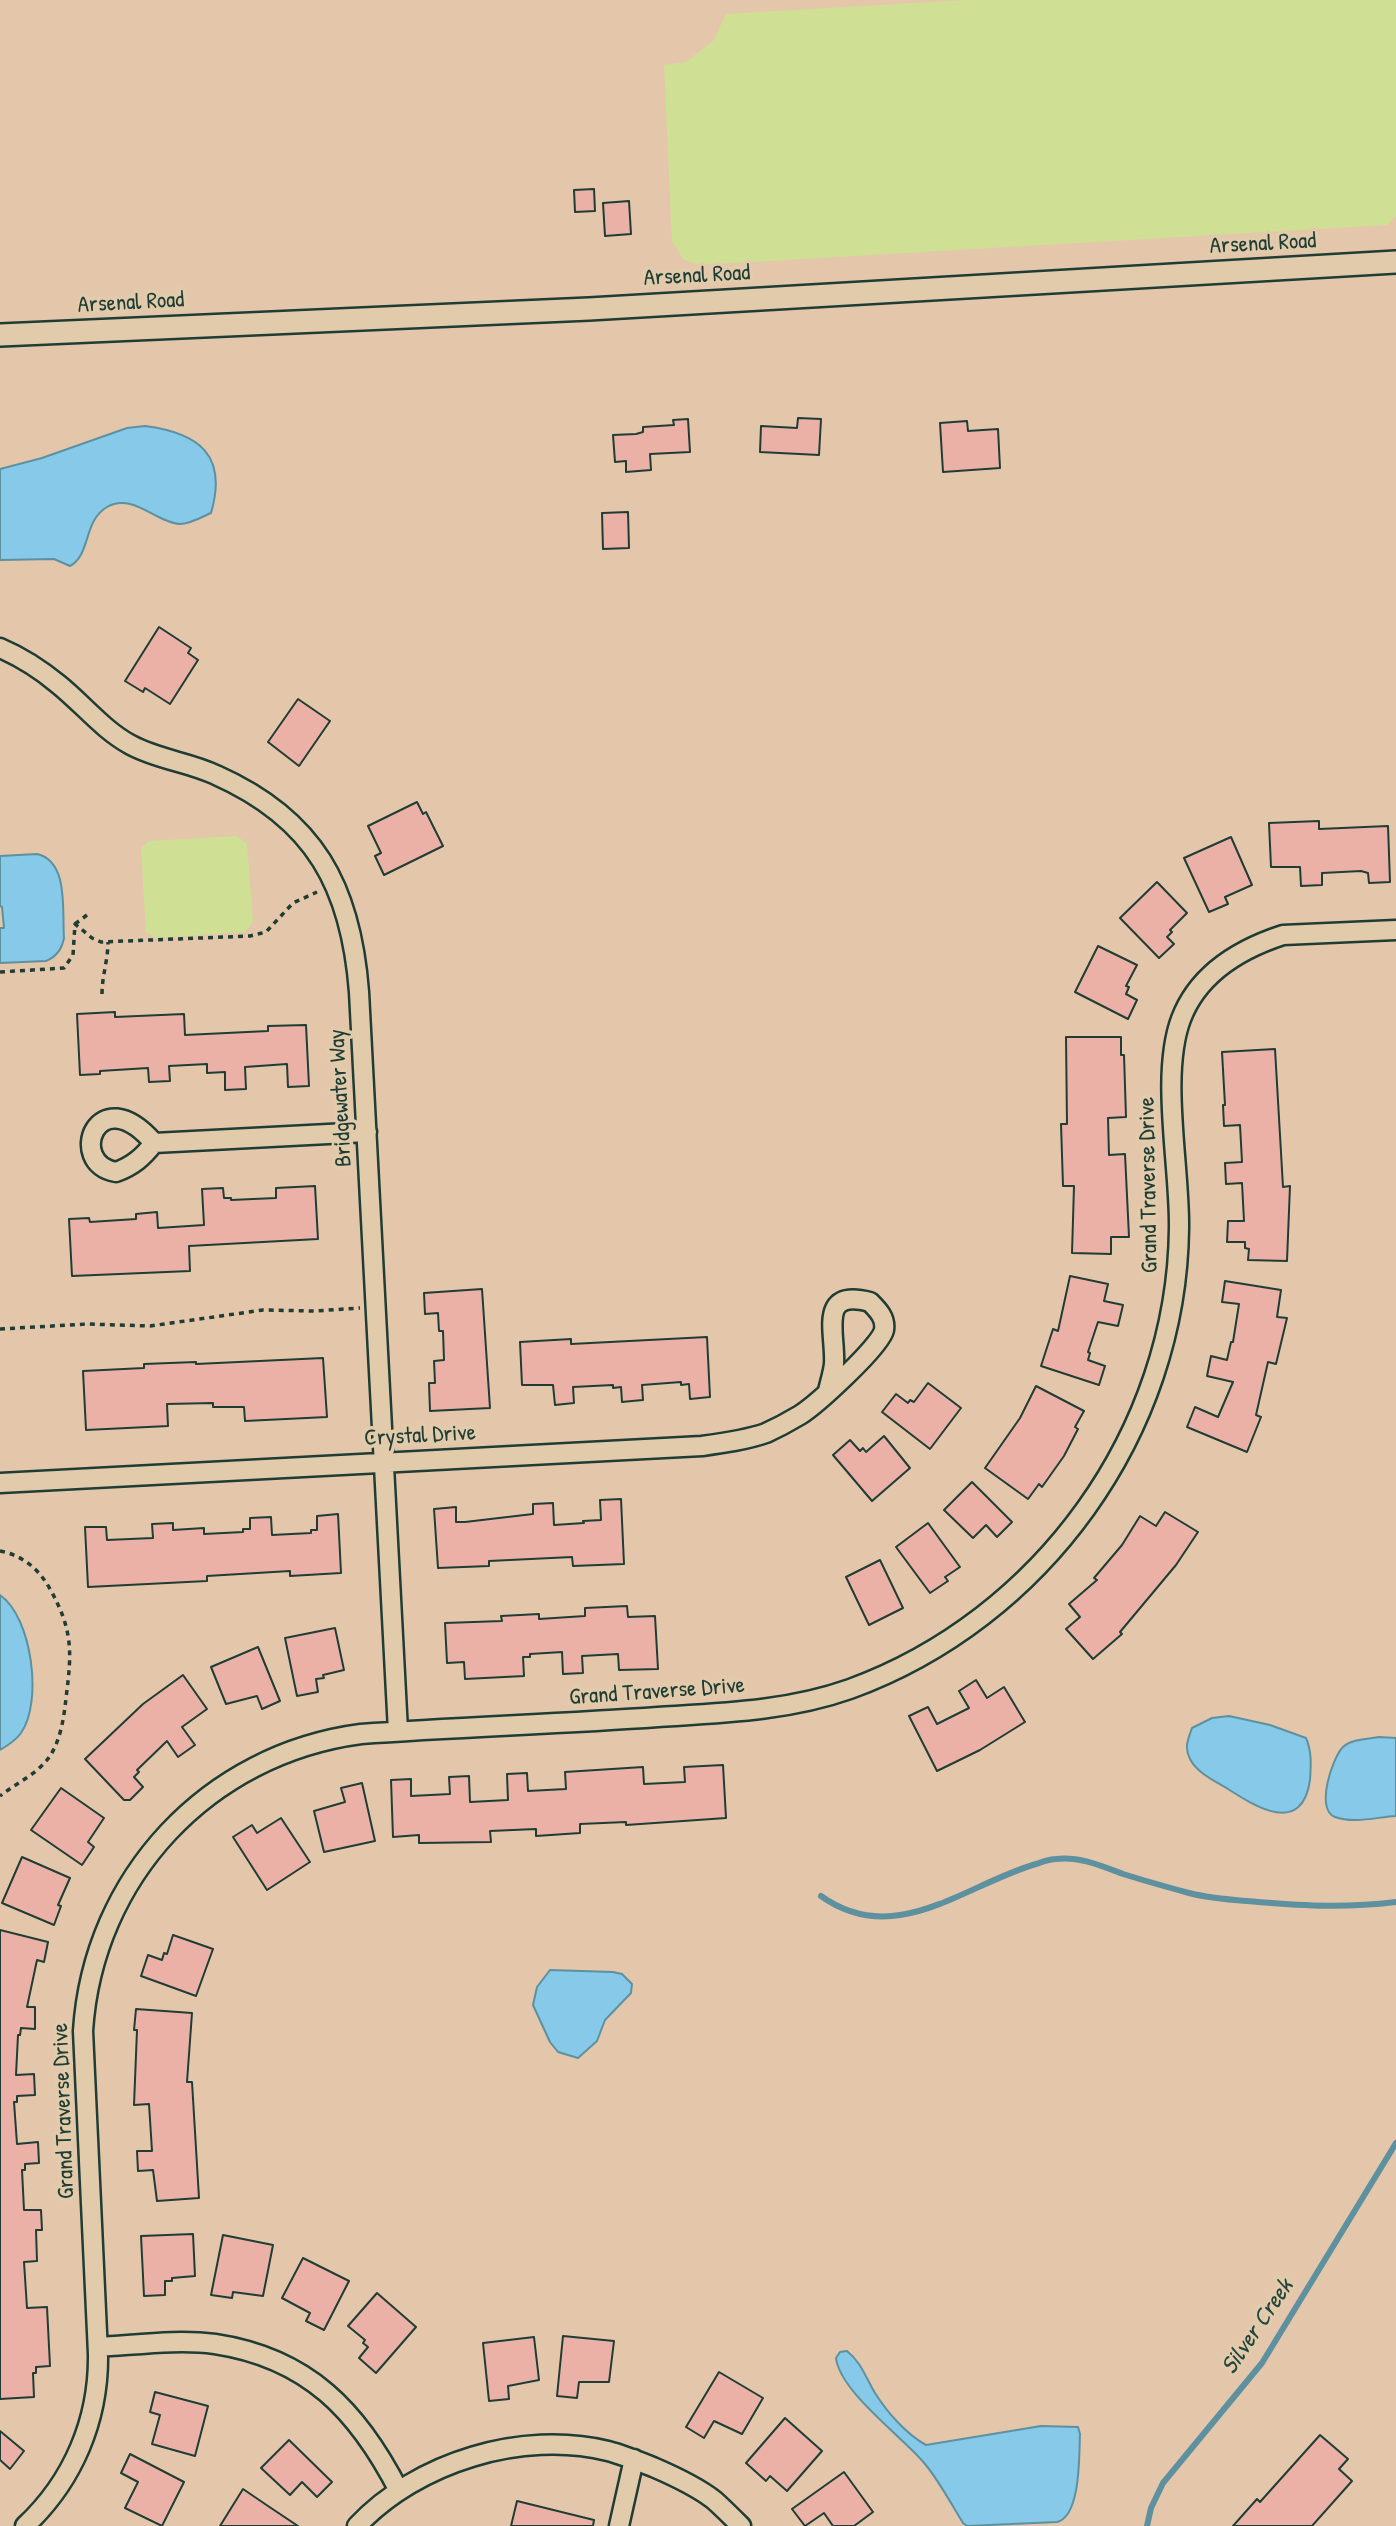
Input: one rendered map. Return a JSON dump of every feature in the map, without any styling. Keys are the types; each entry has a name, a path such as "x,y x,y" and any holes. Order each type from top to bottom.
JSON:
{"street":[{"name":"Arsenal Road","path":"0,335 589,309 1396,262"},
{"name":"Bridgewater Way","path":"0,648 19,657 60,685 101,723 131,745 166,761 204,769 262,800 286,819 315,851 335,884 355,948 398,1731"},
{"name":"Grand Traverse Drive","path":"24,2526 42,2510 58,2489 81,2445 94,2401 98,2371 83,2031 91,1974 116,1906 134,1874 170,1830 194,1808 248,1770 317,1741 398,1731 710,1714 792,1704 849,1689 881,1676 941,1645 993,1608 1041,1566 1090,1505 1125,1446 1155,1372 1175,1285 1179,1228 1172,1066 1176,1037 1187,1007 1213,972 1238,953 1269,940 1283,935 1396,930"},
{"path":"154,1143 367,1132"},
{"name":"Crystal Drive","path":"0,1483 689,1447 732,1442 767,1432 801,1415 828,1391 872,1350 884,1329 883,1318 870,1302 847,1299 833,1311 831,1324 834,1365 828,1391"},
{"path":"98,2347 188,2342 214,2344 259,2356 292,2370 324,2389 365,2431 382,2456 399,2491"},
{"path":"357,2526 399,2491 462,2459 505,2448 585,2447 634,2459 679,2479 713,2499 741,2526"},
{"path":"619,2526 634,2459"}],"path":[{"path":"75,924 101,942 259,935 271,928 292,903 335,884"},
{"path":"0,972 64,968 73,955 75,924 87,915"},
{"path":"102,994 108,942"},
{"path":"0,1329 87,1324 149,1326 262,1310 315,1311 376,1306"},
{"path":"0,1551 24,1559 47,1583 65,1619 70,1655 65,1707 52,1751 38,1768 0,1796"}],"green space":[{"path":"966,0 1396,0 1396,216 1387,225 699,265 683,259 672,241 664,65 686,62 714,40 726,14"},
{"path":"237,836 247,844 253,922 245,932 156,938 146,932 141,848 149,841"}],"water":[{"path":"145,426 180,434 205,450 212,462 215,476 211,513 192,522 180,524 126,503 116,503 99,513 81,554 70,566 54,559 0,560 0,469 42,458 127,428"},
{"path":"37,854 54,866 59,877 63,901 63,942 56,955 46,961 0,963 0,928 4,928 0,906 0,856"},
{"path":"0,1595 20,1621 27,1640 31,1661 32,1701 21,1733 0,1750"},
{"path":"1229,1716 1270,1725 1306,1738 1310,1753 1310,1780 1305,1797 1298,1808 1288,1812 1264,1809 1212,1780 1193,1764 1187,1747 1192,1728 1212,1718"},
{"path":"1379,1737 1396,1738 1396,1816 1358,1820 1335,1817 1326,1805 1327,1784 1334,1762 1343,1747 1350,1742"},
{"path":"550,1970 613,1972 622,1974 632,1984 631,1993 605,2020 597,2041 578,2058 558,2052 550,2042 533,2005 537,1987"},
{"path":"847,2351 860,2365 891,2415 911,2435 926,2445 1041,2426 1078,2427 1079,2469 1071,2509 1057,2522 967,2526 925,2464 848,2385 836,2358 840,2352"}],"building":[{"path":"594,189 595,211 575,212 574,190"},
{"path":"629,201 631,234 605,236 603,203"},
{"path":"798,418 821,419 819,455 760,452 761,426 797,428"},
{"path":"688,419 690,452 650,454 651,470 626,472 626,461 615,462 613,435 636,434 643,432 643,427 674,425 673,420"},
{"path":"967,421 968,431 998,429 1000,468 943,472 940,423"},
{"path":"628,512 629,548 603,549 602,513"},
{"path":"159,627 191,648 188,653 198,660 170,704 145,688 143,692 125,681"},
{"path":"298,699 330,721 299,766 268,742"},
{"path":"417,802 423,814 426,812 443,846 384,875 375,856 381,853 368,826"},
{"path":"1319,821 1319,829 1388,826 1390,882 1369,883 1368,873 1361,871 1322,873 1322,885 1301,886 1300,867 1271,867 1269,823"},
{"path":"1231,837 1252,885 1225,897 1228,904 1209,912 1184,858"},
{"path":"1157,882 1187,913 1170,930 1172,932 1167,937 1174,944 1159,958 1120,918"},
{"path":"1098,946 1137,965 1126,986 1129,987 1126,994 1137,1000 1128,1019 1075,992"},
{"path":"115,1012 115,1017 184,1014 185,1035 268,1031 268,1026 306,1025 309,1086 288,1087 287,1064 245,1067 246,1089 225,1090 225,1072 207,1073 207,1064 169,1066 170,1081 149,1082 148,1068 80,1075 77,1014"},
{"path":"1066,1037 1121,1037 1126,1117 1108,1118 1109,1155 1125,1154 1129,1237 1111,1237 1111,1254 1072,1253 1074,1186 1063,1186 1061,1124 1067,1124"},
{"path":"1275,1049 1283,1187 1290,1186 1287,1261 1248,1260 1249,1249 1245,1248 1245,1242 1227,1242 1228,1221 1244,1221 1242,1183 1226,1184 1225,1163 1242,1162 1240,1125 1224,1126 1222,1052"},
{"path":"315,1186 318,1239 189,1246 190,1271 72,1276 69,1219 89,1218 90,1222 136,1219 136,1214 157,1212 158,1228 204,1225 202,1189 223,1188 224,1198 231,1200 276,1198 276,1188"},
{"path":"1070,1276 1108,1284 1104,1301 1123,1305 1118,1326 1098,1322 1088,1352 1088,1360 1105,1366 1099,1385 1041,1366 1053,1329 1058,1331"},
{"path":"1225,1281 1281,1290 1277,1317 1287,1318 1276,1364 1268,1362 1256,1415 1261,1417 1247,1452 1187,1427 1195,1407 1218,1417 1233,1382 1207,1376 1211,1356 1227,1360 1233,1342 1239,1304 1222,1302"},
{"path":"482,1289 490,1408 430,1411 429,1383 435,1383 434,1361 444,1360 443,1331 439,1331 438,1313 425,1314 424,1293"},
{"path":"707,1337 710,1397 690,1399 689,1384 681,1385 681,1382 642,1385 643,1400 622,1402 621,1387 573,1387 574,1403 555,1405 553,1385 522,1385 520,1342 571,1339 571,1344"},
{"path":"323,1358 327,1417 245,1421 244,1407 213,1407 213,1403 167,1404 168,1426 86,1430 83,1371 144,1368 144,1364"},
{"path":"928,1383 961,1408 930,1449 882,1412 896,1394 908,1403 910,1400 914,1402"},
{"path":"1036,1386 1084,1411 1064,1456 1042,1487 1039,1484 1028,1499 985,1468 1020,1418"},
{"path":"884,1436 910,1468 872,1501 833,1455 850,1440 860,1451 863,1448 866,1452"},
{"path":"972,1482 1012,1522 997,1537 986,1525 973,1538 944,1510"},
{"path":"621,1499 624,1564 573,1566 572,1557 489,1561 489,1566 438,1568 434,1509 456,1507 456,1522 465,1522 533,1514 533,1504 553,1503 554,1525 601,1520 600,1500"},
{"path":"1165,1512 1198,1532 1176,1565 1120,1632 1122,1634 1093,1659 1066,1629 1080,1617 1069,1604 1097,1580 1094,1578 1122,1545 1140,1516 1156,1526"},
{"path":"338,1514 341,1573 290,1576 290,1571 207,1576 207,1581 88,1587 85,1527 106,1527 107,1540 153,1538 152,1524 173,1523 173,1530 204,1528 204,1534 243,1532 243,1529 250,1529 250,1518 271,1517 272,1535 311,1533 311,1530 317,1530 317,1516"},
{"path":"928,1523 960,1567 945,1577 948,1581 930,1593 896,1547"},
{"path":"880,1560 903,1608 869,1625 846,1577"},
{"path":"627,1606 628,1617 655,1616 658,1669 619,1670 618,1654 582,1656 583,1673 563,1674 562,1652 523,1657 524,1676 465,1679 464,1662 447,1663 445,1623 502,1621 501,1616 539,1614 539,1619 585,1616 585,1608"},
{"path":"335,1628 344,1670 316,1679 318,1692 297,1696 285,1638"},
{"path":"258,1647 280,1701 262,1709 257,1696 226,1704 211,1667"},
{"path":"183,1675 207,1709 182,1727 195,1745 178,1757 167,1741 137,1770 139,1772 134,1777 143,1787 130,1800 124,1800 85,1759 143,1704"},
{"path":"976,1680 987,1698 1004,1687 1025,1722 980,1750 937,1771 909,1716 928,1707 937,1724 969,1708 959,1691"},
{"path":"723,1765 726,1818 626,1825 626,1822 580,1824 580,1833 536,1836 536,1829 490,1831 491,1842 419,1843 419,1835 393,1837 391,1780 411,1779 411,1796 450,1794 449,1777 469,1776 470,1802 508,1800 507,1774 527,1773 528,1791 566,1789 565,1772 643,1767 644,1784 685,1782 684,1767"},
{"path":"362,1783 375,1841 324,1852 314,1811 345,1802 341,1788"},
{"path":"61,1788 104,1818 88,1842 94,1847 82,1865 31,1830"},
{"path":"281,1818 310,1862 267,1890 233,1837 252,1825 257,1833"},
{"path":"22,1857 70,1878 58,1905 61,1906 54,1925 2,1903"},
{"path":"0,1930 48,1942 44,1962 37,1960 27,2007 35,2007 35,2029 21,2028 18,2035 16,2075 34,2074 35,2095 17,2096 17,2102 14,2102 17,2144 38,2142 39,2163 25,2164 25,2170 22,2170 24,2210 41,2210 42,2230 36,2230 37,2261 24,2262 27,2308 47,2307 50,2366 36,2367 36,2373 33,2373 34,2397 0,2399"},
{"path":"173,1935 213,1949 196,1996 141,1976 148,1955 162,1960 164,1953 167,1954"},
{"path":"136,2009 192,2013 187,2082 192,2082 199,2198 157,2201 153,2170 138,2171 137,2151 152,2151 149,2104 134,2105"},
{"path":"193,2234 195,2276 165,2281 165,2295 144,2296 141,2236"},
{"path":"223,2235 273,2245 263,2296 233,2292 232,2298 211,2295"},
{"path":"303,2258 349,2281 324,2330 306,2321 310,2313 282,2298"},
{"path":"377,2293 416,2327 376,2373 359,2358 368,2347 363,2343 365,2340 348,2326"},
{"path":"563,2336 614,2341 609,2382 579,2382 577,2398 557,2396"},
{"path":"534,2337 539,2380 508,2386 509,2399 489,2401 483,2343"},
{"path":"719,2372 763,2398 742,2434 714,2421 704,2438 686,2427"},
{"path":"155,2392 208,2406 195,2456 152,2444 160,2415 150,2412"},
{"path":"785,2418 822,2451 787,2491 770,2476 766,2481 746,2463"},
{"path":"0,2431 24,2451 10,2469 0,2460"},
{"path":"1320,2435 1348,2459 1339,2469 1352,2481 1312,2526 1233,2526 1257,2499 1260,2502"},
{"path":"289,2440 332,2482 317,2497 302,2482 290,2495 261,2468"},
{"path":"130,2454 184,2482 162,2526 125,2508 138,2482 121,2473"},
{"path":"844,2472 873,2512 854,2526 833,2526 824,2513 805,2526 792,2509"},
{"path":"243,2489 268,2506 298,2526 220,2526"},
{"path":"517,2501 594,2520 593,2526 511,2526"}],"waterway":[{"path":"821,1896 849,1911 876,1916 903,1915 929,1908 1041,1862 1065,1858 1090,1862 1156,1884 1215,1898 1327,1906 1396,1902"},
{"name":"Silver Creek","path":"1147,2526 1151,2508 1163,2483 1262,2363 1396,2143"}]}
